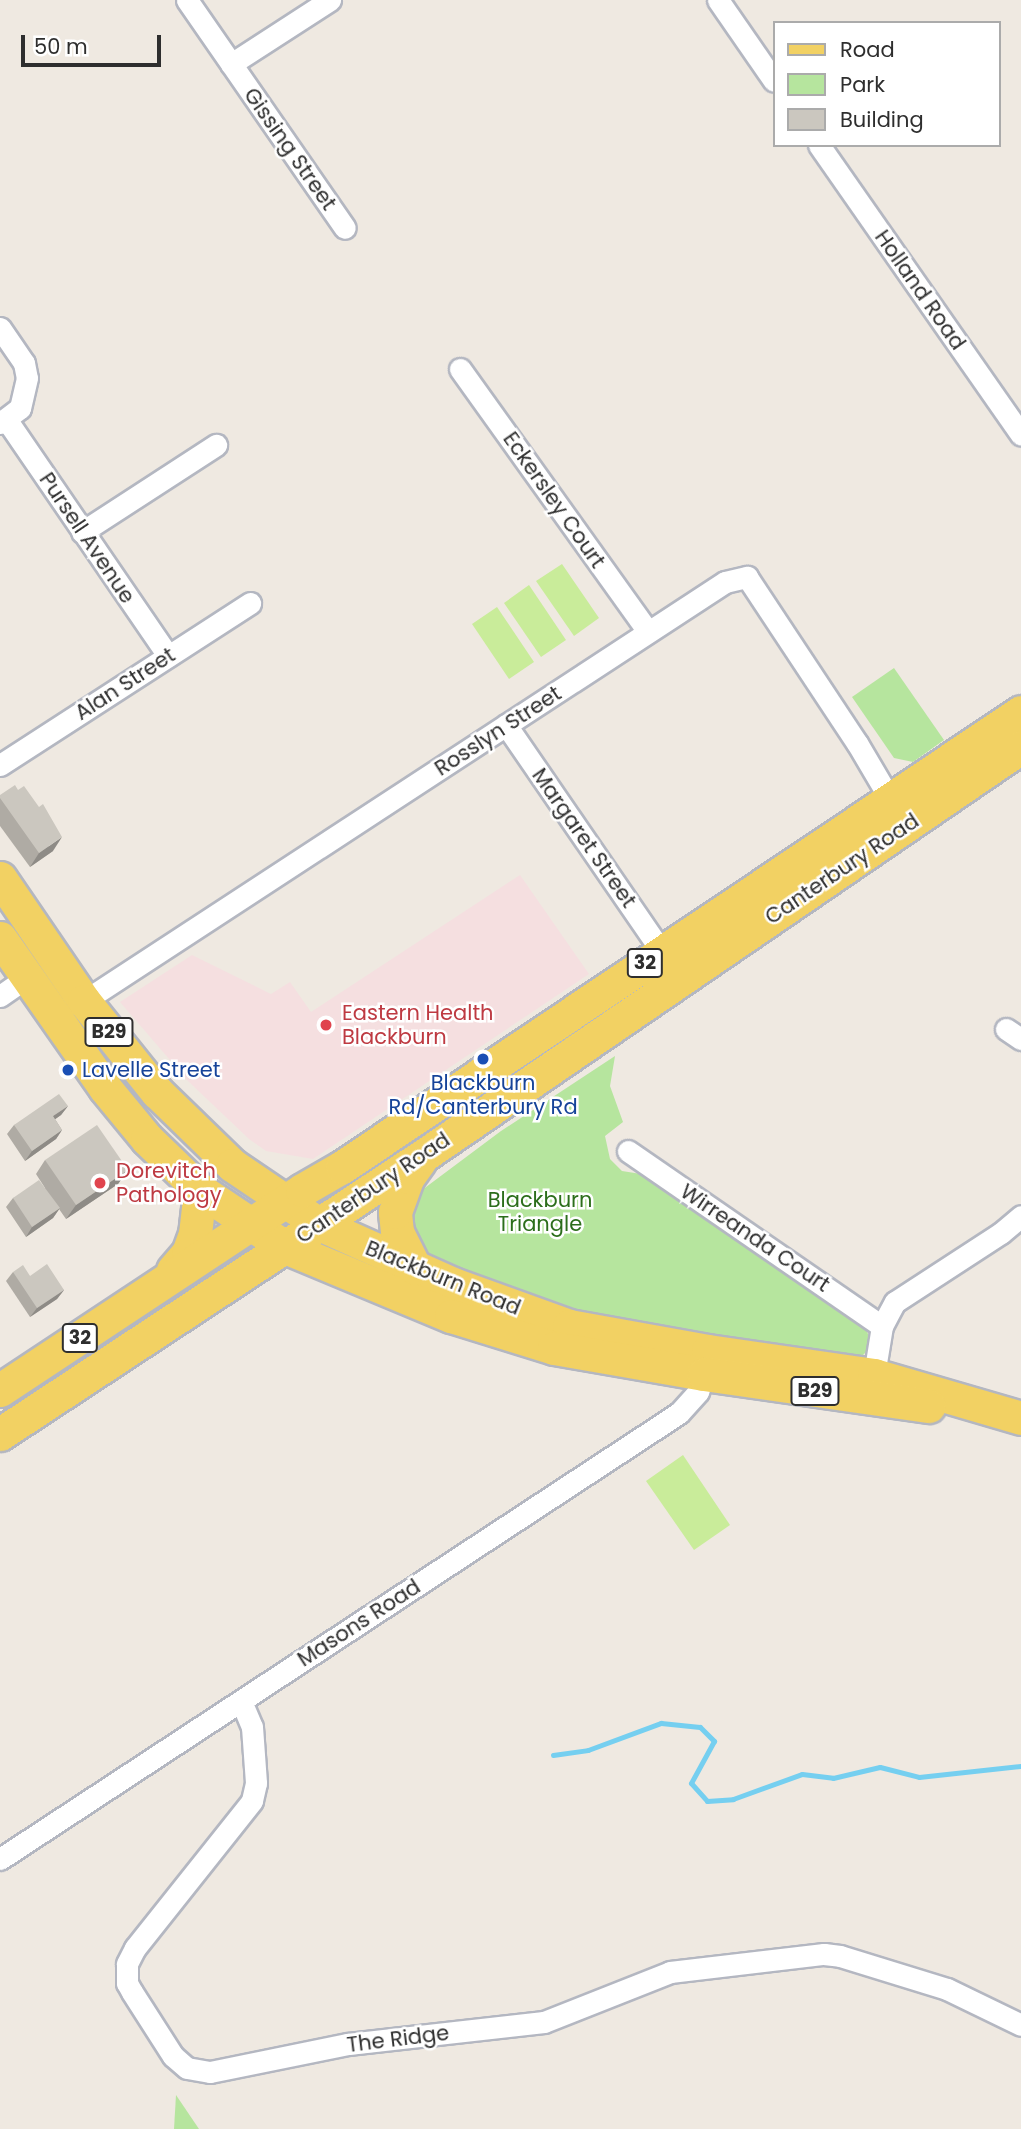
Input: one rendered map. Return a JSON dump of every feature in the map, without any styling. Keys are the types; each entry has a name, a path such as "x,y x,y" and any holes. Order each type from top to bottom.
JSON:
{"main road":[{"name":"Canterbury Road","path":"0,1434 425,1155 907,800 1021,712"},
{"name":"Canterbury Road","path":"0,1390 250,1224 342,1167 662,952 907,800 1021,747"},
{"name":"Blackburn Road","path":"0,878 134,1067 206,1143 283,1203 319,1224 415,1268 569,1326 822,1393 873,1387"},
{"name":"Blackburn Road","path":"0,937 125,1114 200,1190 285,1247 399,1295 508,1334 581,1353 706,1363 776,1360 873,1387 1008,1415"},
{"path":"206,1143 252,1166 307,1174 342,1167"},
{"path":"415,1268 397,1232 395,1212 408,1177 425,1155"},
{"path":"159,1285 188,1254 199,1222 200,1190"},
{"path":"776,1360 806,1378 822,1393"}],"street":[{"name":"Gissing Street","path":"187,0 345,228"},
{"path":"231,64 330,0"},
{"path":"718,0 772,78"},
{"name":"Holland Road","path":"820,147 1021,435"},
{"path":"0,328 24,363 27,379 20,408 3,421"},
{"name":"Eckersley Court","path":"460,369 648,632"},
{"name":"Pursell Avenue","path":"3,421 168,656"},
{"path":"82,532 216,445"},
{"name":"Rosslyn Street","path":"84,1000 725,582 747,577 857,743 907,800"},
{"name":"Alan Street","path":"0,765 250,603"},
{"name":"Margaret Street","path":"506,725 662,952"},
{"path":"0,996 27,977"},
{"name":"Wirreanda Court","path":"628,1151 883,1326"},
{"path":"873,1387 883,1326 895,1302 1001,1233 1021,1216"},
{"name":"Masons Road","path":"0,1859 679,1413 698,1392 706,1363"},
{"name":"The Ridge","path":"241,1701 252,1727 256,1783 252,1801 135,1948 127,1964 127,1983 132,1992 173,2056 187,2068 211,2072 348,2045 544,2022 670,1972 824,1954 840,1956 947,1989 1021,2025"}],"shaded area":[{"name":"Eastern Health Blackburn","path":"520,875 589,974 313,1159 266,1151 249,1139 188,1081 120,1002 192,955 271,994 290,982 311,1012"}],"green space":[{"path":"562,564 599,618 574,636 536,581"},
{"path":"529,585 566,640 541,657 504,603"},
{"path":"497,607 534,662 509,679 472,624"},
{"path":"894,668 944,740 913,762 894,758 852,697"},
{"name":"Blackburn Triangle","path":"615,1056 610,1086 623,1122 605,1136 610,1159 622,1171 641,1174 790,1275 864,1321 870,1341 868,1350 859,1359 624,1326 430,1264 404,1223 422,1190 501,1131"},
{"path":"683,1455 730,1525 694,1550 646,1481"},
{"path":"176,2095 199,2129 174,2129"}],"building":[{"path":"15,785 18,790 24,786 39,807 43,804 62,837 39,853 0,798 0,795"},
{"path":"59,1094 68,1106 53,1116 62,1130 32,1151 14,1125"},
{"path":"97,1125 128,1170 76,1205 45,1160"},
{"path":"39,1180 60,1208 32,1227 13,1198"},
{"path":"47,1264 64,1290 37,1308 13,1272 23,1265 30,1276"}],"waterway":[{"path":"553,1755 588,1750 661,1723 700,1727 714,1741 691,1783 707,1801 733,1799 802,1774 833,1778 880,1767 919,1777 1021,1766"}],"place":[{"name":"Eastern Health Blackburn","path":"326,1025"},
{"name":"Blackburn Rd/Canterbury Rd","path":"483,1059"},
{"name":"Lavelle Street","path":"68,1070"},
{"name":"Dorevitch Pathology","path":"100,1183"}]}
